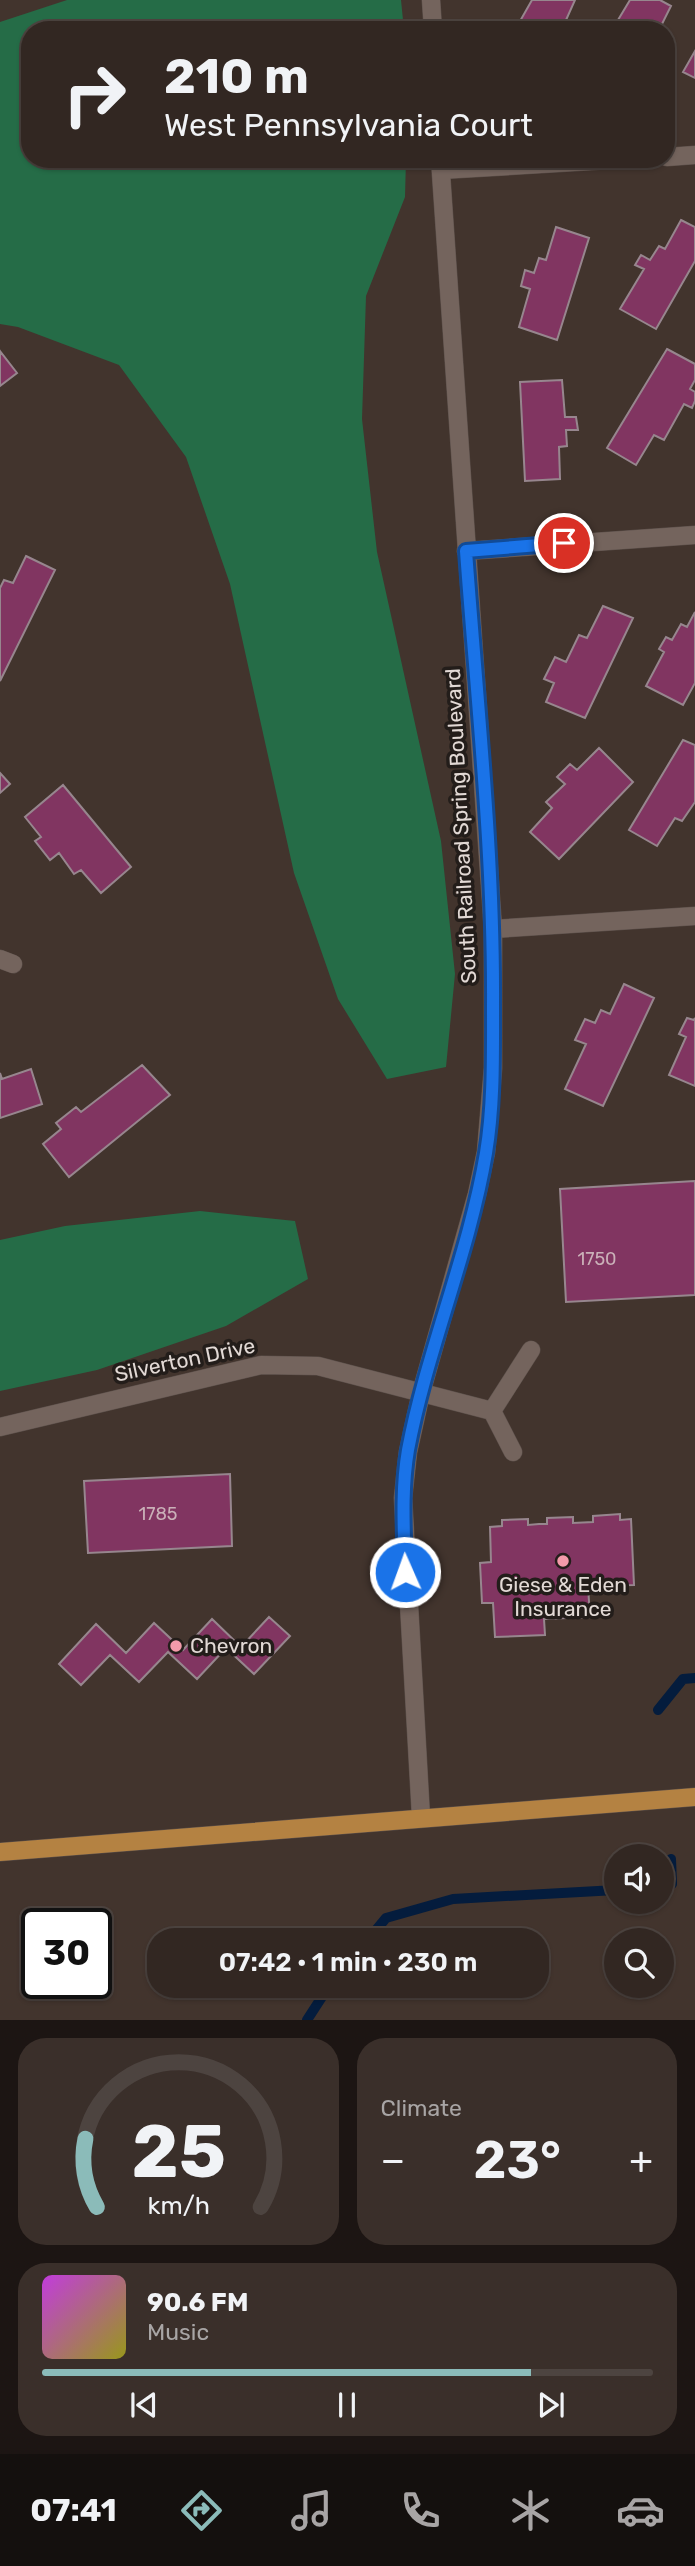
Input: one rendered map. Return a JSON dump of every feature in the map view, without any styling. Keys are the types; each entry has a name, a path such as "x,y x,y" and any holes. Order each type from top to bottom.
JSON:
{"main road":[{"path":"0,1852 695,1797"}],"street":[{"path":"431,0 432,21"},
{"path":"675,156 695,155"},
{"name":"South Railroad Spring Boulevard","path":"421,1817 403,1498 408,1452 421,1393 477,1194 486,1152 493,1068 493,929 441,168"},
{"path":"466,551 695,534"},
{"path":"493,929 695,916"},
{"path":"513,1452 492,1411 531,1350"},
{"name":"Silverton Drive","path":"0,1427 261,1365 318,1366 492,1411"}],"green space":[{"path":"67,0 401,0 403,21 21,21 21,168 406,168 405,197 366,296 362,419 377,552 441,841 455,974 446,1067 387,1079 338,999 294,873 230,584 186,457 119,365 18,327 0,324 0,22"},
{"path":"200,1211 295,1221 308,1279 226,1326 97,1370 0,1391 0,1240 65,1226"}],"building":[{"path":"532,0 575,0 566,20 568,21 520,21"},
{"path":"630,0 660,0 671,6 664,21 617,21"},
{"path":"695,51 695,78 683,72"},
{"path":"681,220 695,227 695,261 656,329 620,309 644,269 635,265 641,255 650,260 659,246 665,249"},
{"path":"556,227 589,238 557,340 519,327 530,289 521,286 525,270 534,273 539,258 546,260"},
{"path":"667,349 695,364 695,380 690,389 695,392 695,401 692,408 684,404 664,440 654,435 636,465 607,448"},
{"path":"0,351 17,373 0,386"},
{"path":"562,380 565,417 576,417 578,430 566,430 567,446 559,447 560,479 525,481 520,382"},
{"path":"26,556 55,570 0,681 0,588 4,580 13,583"},
{"path":"603,606 633,618 585,718 546,702 554,683 544,679 555,657 566,662 579,635 587,638"},
{"path":"695,612 695,683 683,705 646,686 664,652 659,649 666,637 672,640 681,624 687,627"},
{"path":"683,740 695,745 695,802 682,821 675,818 657,846 629,830"},
{"path":"599,748 633,782 559,859 530,832 552,808 546,802 565,784 557,777 570,764 577,770"},
{"path":"0,773 10,784 0,793"},
{"path":"63,785 131,867 101,893 81,870 74,874 59,853 50,860 35,841 41,837 25,817"},
{"path":"624,984 654,998 603,1106 565,1089 586,1044 575,1040 585,1019 595,1023 601,1010 610,1014"},
{"path":"687,1018 695,1018 695,1086 669,1075 686,1037 679,1034"},
{"path":"142,1065 170,1095 69,1177 43,1144 61,1129 56,1123 76,1107 81,1112"},
{"path":"31,1069 42,1104 0,1118 0,1073 2,1079"},
{"path":"695,1181 695,1295 566,1302 560,1189"},
{"path":"230,1474 232,1546 88,1553 84,1481"},
{"path":"620,1514 620,1520 631,1519 634,1585 588,1586 590,1617 544,1619 545,1635 495,1637 493,1603 482,1603 480,1563 491,1562 490,1527 502,1526 502,1520 528,1519 528,1525 547,1524 547,1518 573,1517 573,1523 593,1522 593,1516"},
{"path":"269,1617 290,1636 254,1674 226,1648 197,1679 168,1652 139,1682 110,1655 81,1685 59,1664 96,1624 126,1653 154,1623 183,1650 212,1619 241,1647"}],"waterway":[{"path":"658,1710 683,1679 695,1678"},
{"path":"378,1928 386,1918 453,1899 604,1891"},
{"path":"307,2020 321,1998"}],"place":[{"name":"Giese & Eden Insurance","path":"563,1561"},
{"name":"Chevron","path":"176,1646"}],"route":[{"path":"405,1572 403,1498 408,1452 421,1393 477,1194 486,1152 493,1068 493,929 466,551 564,543"}]}
